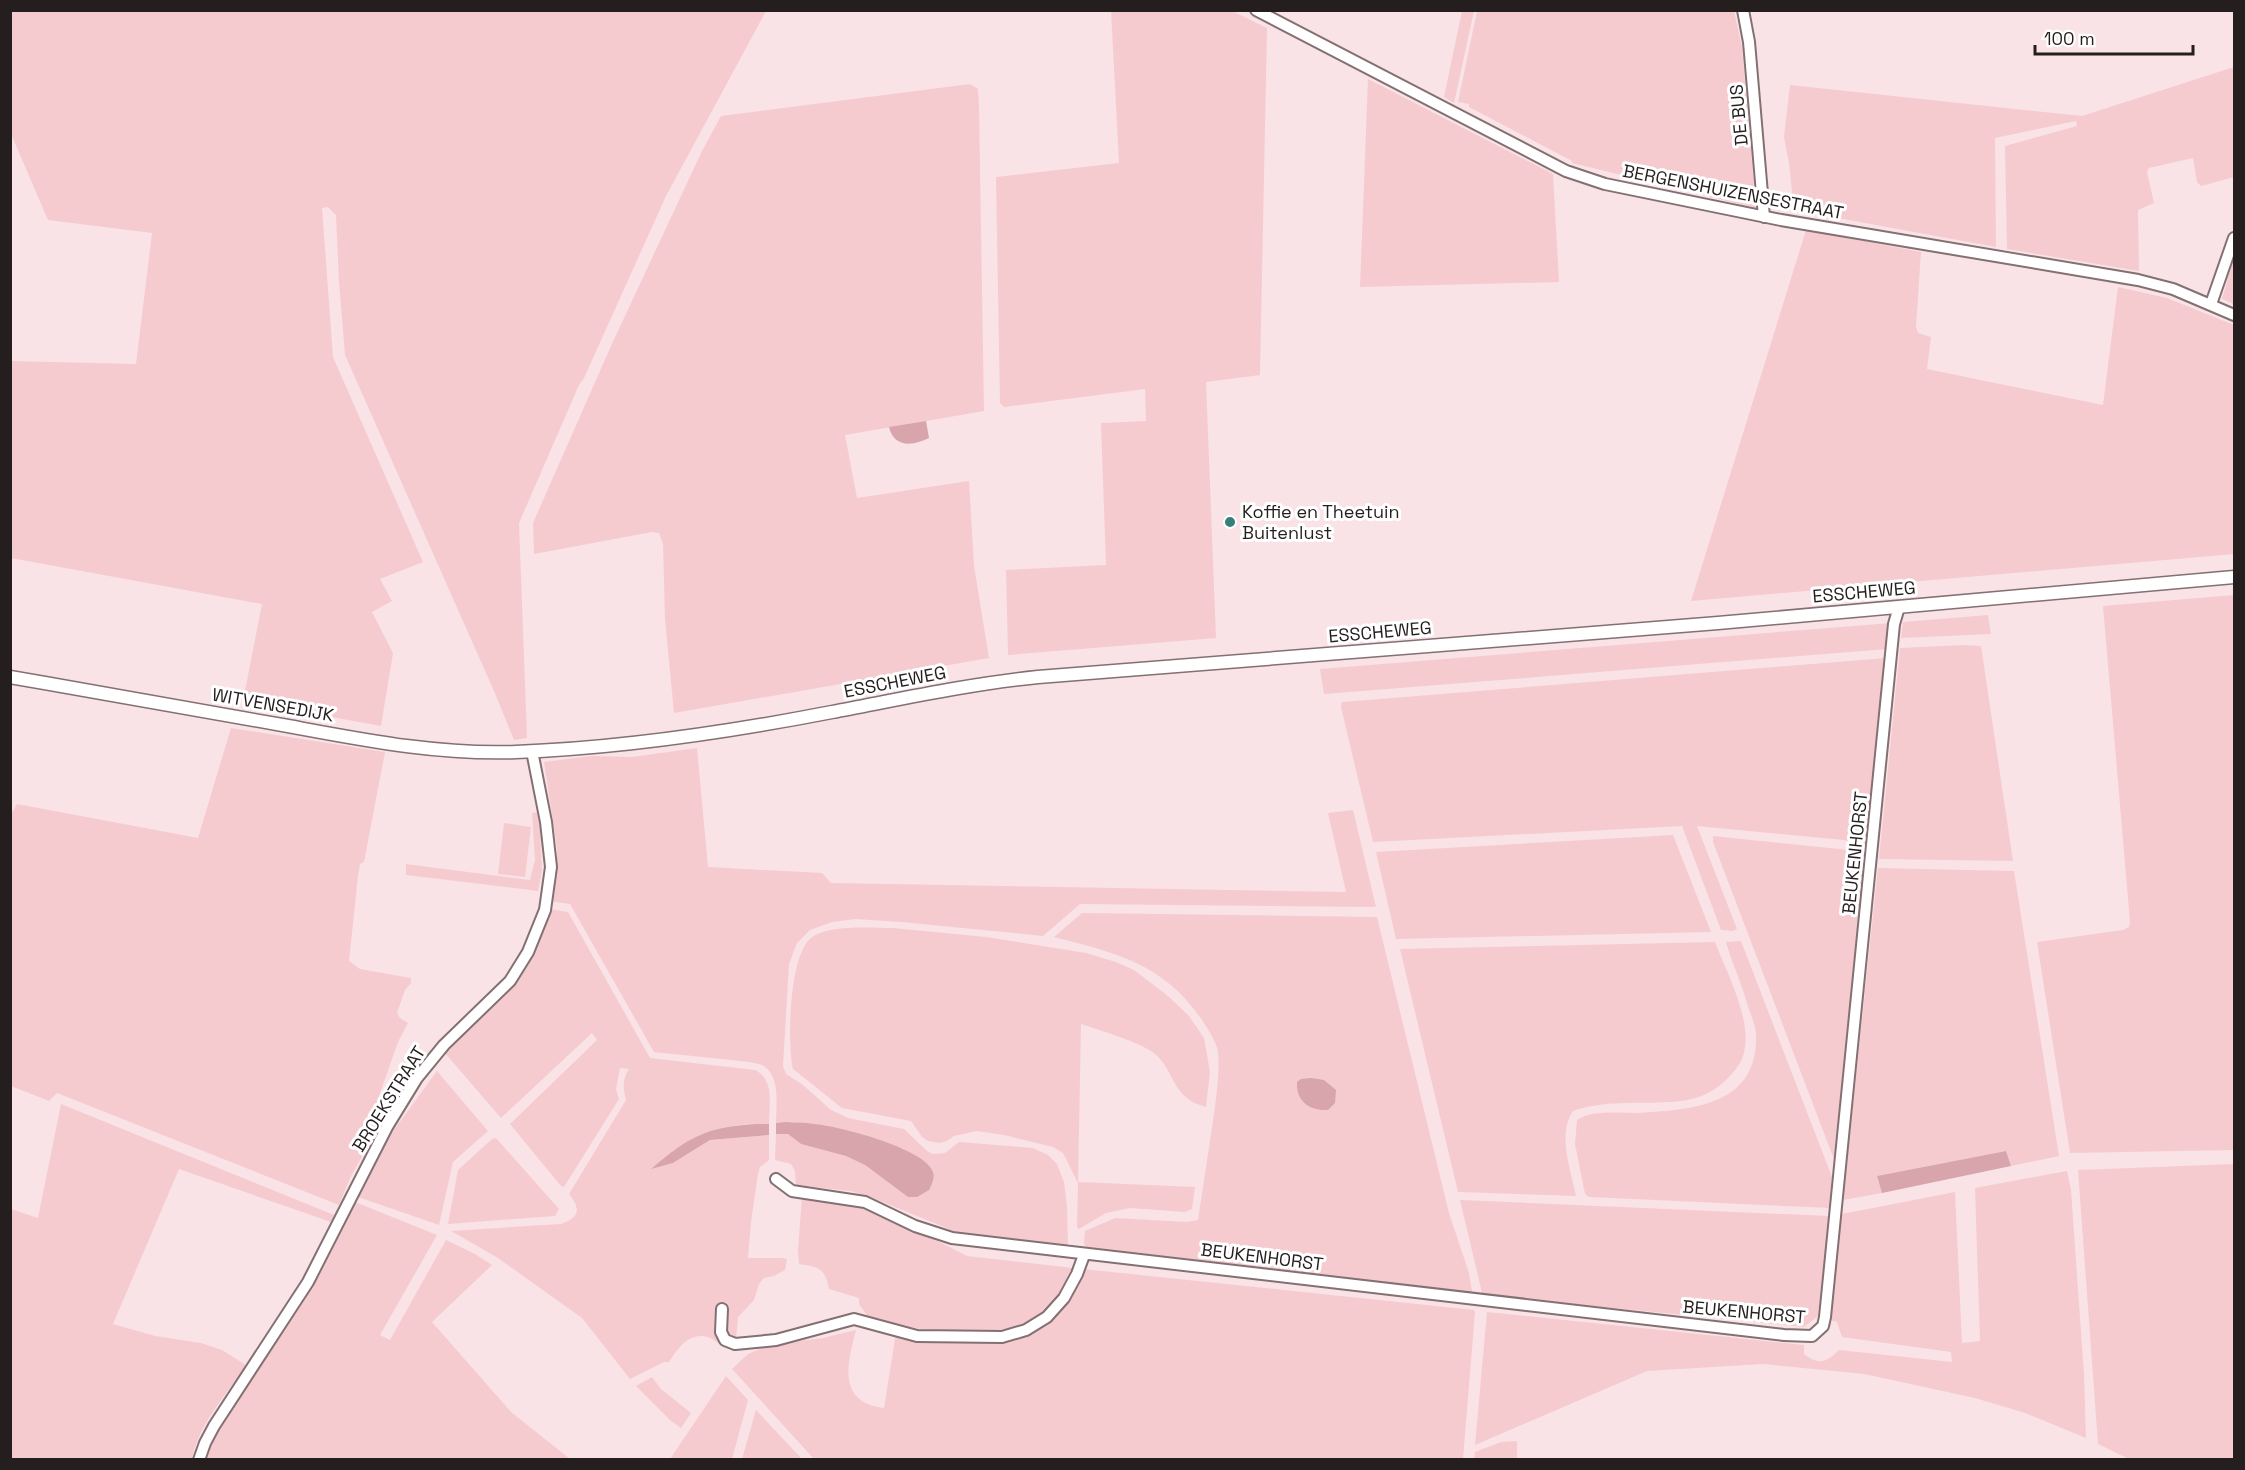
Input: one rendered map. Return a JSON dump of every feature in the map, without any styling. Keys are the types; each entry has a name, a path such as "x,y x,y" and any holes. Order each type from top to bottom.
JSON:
{"street":[{"name":"BERGENSHUIZENSESTRAAT","path":"1256,10 1566,171 1605,184 1764,217 2138,280 2174,289 2235,315"},
{"name":"DE BUS","path":"1743,10 1749,42 1764,217"},
{"path":"2211,304 2235,238"},
{"name":"ESSCHEWEG","path":"531,752 708,733 999,681 2235,577"},
{"name":"BEUKENHORST","path":"776,1179 792,1191 865,1202 936,1234 1084,1255 1800,1337 1812,1336 1823,1326 1825,1317 1895,616 1899,607"},
{"name":"WITVENSEDIJK","path":"10,676 411,748 479,753 531,752"},
{"name":"BROEKSTRAAT","path":"199,1460 204,1443 214,1426 308,1282 381,1137 417,1078 444,1045 510,981 528,952 545,910 551,867 548,830 531,752"},
{"path":"722,1309 721,1332 725,1340 735,1344 785,1338 854,1319 917,1336 1002,1337 1026,1330 1047,1317 1064,1298 1084,1255"}],"shaded area":[{"path":"10,11 766,11 666,196 579,385 519,523 527,738 514,740 345,355 336,215 328,207 322,208 333,357 423,562 380,579 392,601 372,612 393,653 381,726 243,701 262,604 11,558 11,361 136,364 152,233 48,220 11,134"},
{"path":"1111,11 1232,11 1267,28 1260,375 1206,382 1216,638 1008,655 1006,570 1106,565 1101,423 1146,421 1145,389 1004,407 1000,403 996,177 1119,163"},
{"path":"1462,11 1474,11 1454,103 1444,97"},
{"path":"1477,11 1734,11 1742,47 1756,208 1572,163 1469,107 1469,104 1458,102"},
{"path":"2234,67 2234,177 2201,186 2197,182 2193,158 2149,168 2147,172 2154,203 2138,210 2139,271 2007,249 2005,146 2077,126 2076,121 1995,138 1996,247 1794,210 1784,137 1790,85 2082,116"},
{"path":"1368,79 1553,174 1559,282 1360,287"},
{"path":"970,84 978,89 979,107 984,411 845,435 857,498 969,481 974,566 989,658 674,713 665,619 663,544 659,533 652,532 534,554 533,523 611,346 702,151 721,116"},
{"path":"1806,230 1921,252 1916,327 1918,333 1931,337 1927,369 2103,405 2118,287 2167,298 2234,325 2234,554 1691,601"},
{"path":"2234,258 2234,304 2222,299"},
{"path":"926,421 929,438 911,444 895,439 889,427"},
{"path":"2234,595 2234,1150 2070,1153 2037,942 2123,930 2129,927 2130,922 2103,606"},
{"path":"1988,615 1991,634 1901,638 1903,622"},
{"path":"1891,623 1888,649 1324,694 1320,669"},
{"path":"1981,646 2013,861 1879,859 1900,648"},
{"path":"1886,658 1866,855 1852,842 1844,840 1697,826 1737,929 1733,931 1721,930 1682,826 1373,842 1341,707 1342,702"},
{"path":"231,728 385,752 364,862 360,864 349,961 360,969 411,978 411,983 405,990 397,1013 408,1023 398,1042 377,1102 378,1105 389,1109 351,1176 339,1205 57,1093 49,1101 11,1086 10,816 17,804 198,838"},
{"path":"697,748 708,867 822,873 831,883 1346,892 1328,813 1353,810 1376,907 1080,904 1043,936 855,919 832,922 810,930 797,943 789,964 783,1066 786,1074 803,1085 831,1110 848,1118 904,1129 933,1154 945,1153 959,1142 1033,1148 1048,1155 1057,1164 1064,1182 1068,1249 966,1236 868,1196 850,1191 796,1185 795,1171 791,1164 775,1160 776,1134 788,1134 801,1144 846,1156 865,1165 908,1197 904,1149 825,1126 793,1122 776,1123 775,1085 769,1071 764,1066 750,1062 654,1052 570,904 549,901 556,871 557,848 544,762 591,756 632,757"},
{"path":"539,812 542,871 538,891 406,875 406,864 530,880 535,860 532,813"},
{"path":"504,823 531,827 525,877 498,874"},
{"path":"1673,835 1711,932 1396,939 1376,852"},
{"path":"1713,836 1849,850 1865,865 1835,1162 1713,842"},
{"path":"1878,868 2014,871 2059,1156 2011,1166 2006,1151 1877,1176 1882,1193 1843,1200"},
{"path":"549,909 568,912 650,1058 755,1070 766,1080 770,1093 769,1124 734,1126 706,1133 679,1147 652,1168 673,1163 710,1140 769,1135 769,1160 760,1167 758,1174 748,1258 787,1259 785,1270 764,1278 759,1284 754,1300 738,1317 736,1339 730,1348 708,1337 695,1337 684,1343 669,1362 664,1362 630,1379 582,1318 498,1258 451,1231 561,1224 572,1219 577,1209 569,1194 626,1100 624,1084 629,1069 620,1068 616,1089 619,1099 564,1187 510,1124 597,1040 592,1033 501,1118 444,1052 516,978"},
{"path":"1082,913 1377,917 1449,1213 1469,1273 1472,1291 1470,1296 1086,1249 1085,1231 1115,1218 1187,1222 1198,1220 1215,1104 1218,1052 1207,1027 1187,1001 1171,985 1154,973 1118,955 1054,937"},
{"path":"850,928 893,928 986,937 1086,953 1134,970 1168,996 1189,1016 1204,1038 1210,1072 1206,1107 1195,1103 1180,1091 1162,1061 1149,1050 1081,1024 1078,1182 1195,1187 1192,1209 1185,1212 1130,1208 1106,1213 1079,1229 1077,1227 1078,1183 1063,1153 1053,1147 977,1131 954,1136 939,1143 928,1141 922,1137 911,1121 842,1108 793,1069 790,1021 794,980 804,947 811,938 828,931"},
{"path":"1741,941 1832,1177 1830,1208 1589,1197 1585,1194 1575,1144 1577,1120 1597,1113 1656,1112 1698,1106 1717,1100 1734,1090 1746,1077 1754,1058 1756,1034 1754,1022 1726,942"},
{"path":"1715,942 1738,998 1745,1028 1742,1060 1724,1082 1699,1097 1685,1100 1597,1105 1573,1111 1568,1120 1566,1141 1576,1196 1458,1192 1400,949"},
{"path":"437,1071 488,1131 453,1162 439,1225 358,1197 388,1138"},
{"path":"1311,1078 1324,1080 1336,1090 1335,1103 1328,1110 1310,1107 1301,1099 1297,1082"},
{"path":"61,1104 334,1215 331,1222 179,1169 113,1324 155,1336 201,1343 222,1350 246,1365 200,1434 192,1459 11,1459 11,1209 38,1218"},
{"path":"776,1123 811,1123 842,1129 898,1147 927,1163 934,1174 931,1186 929,1190 917,1197 908,1197 865,1165 846,1156 801,1144 788,1134 776,1134"},
{"path":"769,1124 769,1135 710,1140 673,1163 651,1169 687,1141 711,1131"},
{"path":"496,1138 559,1209 555,1216 448,1224 458,1170 492,1139"},
{"path":"2006,1151 2011,1166 1882,1193 1877,1176"},
{"path":"2234,1164 2234,1459 2129,1459 2098,1444 2078,1170"},
{"path":"2067,1171 2071,1190 2084,1374 2086,1438 2025,1413 1975,1398 1864,1374 1763,1364 1647,1371 1475,1445 1487,1312 1804,1345 1804,1354 1819,1361 1827,1360 1839,1350 1952,1362 1951,1352 1842,1337 1837,1322 1830,1320 1842,1214 1955,1192 1962,1343 1980,1341 1975,1188"},
{"path":"802,1197 859,1204 877,1210 967,1256 1073,1268 1051,1304 1041,1314 1017,1326 987,1331 956,1332 921,1329 869,1318 859,1304 859,1298 829,1289 820,1270 799,1264"},
{"path":"1460,1200 1829,1216 1818,1316 1804,1327 1491,1296 1482,1293"},
{"path":"355,1202 437,1235 380,1335 390,1340 446,1240 492,1265 432,1322 511,1412 570,1459 205,1459 226,1418 317,1279"},
{"path":"1083,1269 1474,1310 1463,1459 814,1459 732,1369 748,1354 769,1345 823,1338 856,1330 849,1368 852,1390 869,1404 884,1408 896,1333 908,1337 1031,1331"},
{"path":"726,1376 748,1400 732,1459 670,1459"},
{"path":"652,1377 661,1389 691,1413 681,1428 636,1386"},
{"path":"756,1410 802,1459 742,1459"},
{"path":"1517,1441 1517,1459 1474,1459 1475,1452 1501,1442"}],"place":[{"name":"Koffie en Theetuin Buitenlust","path":"1230,522"}]}
